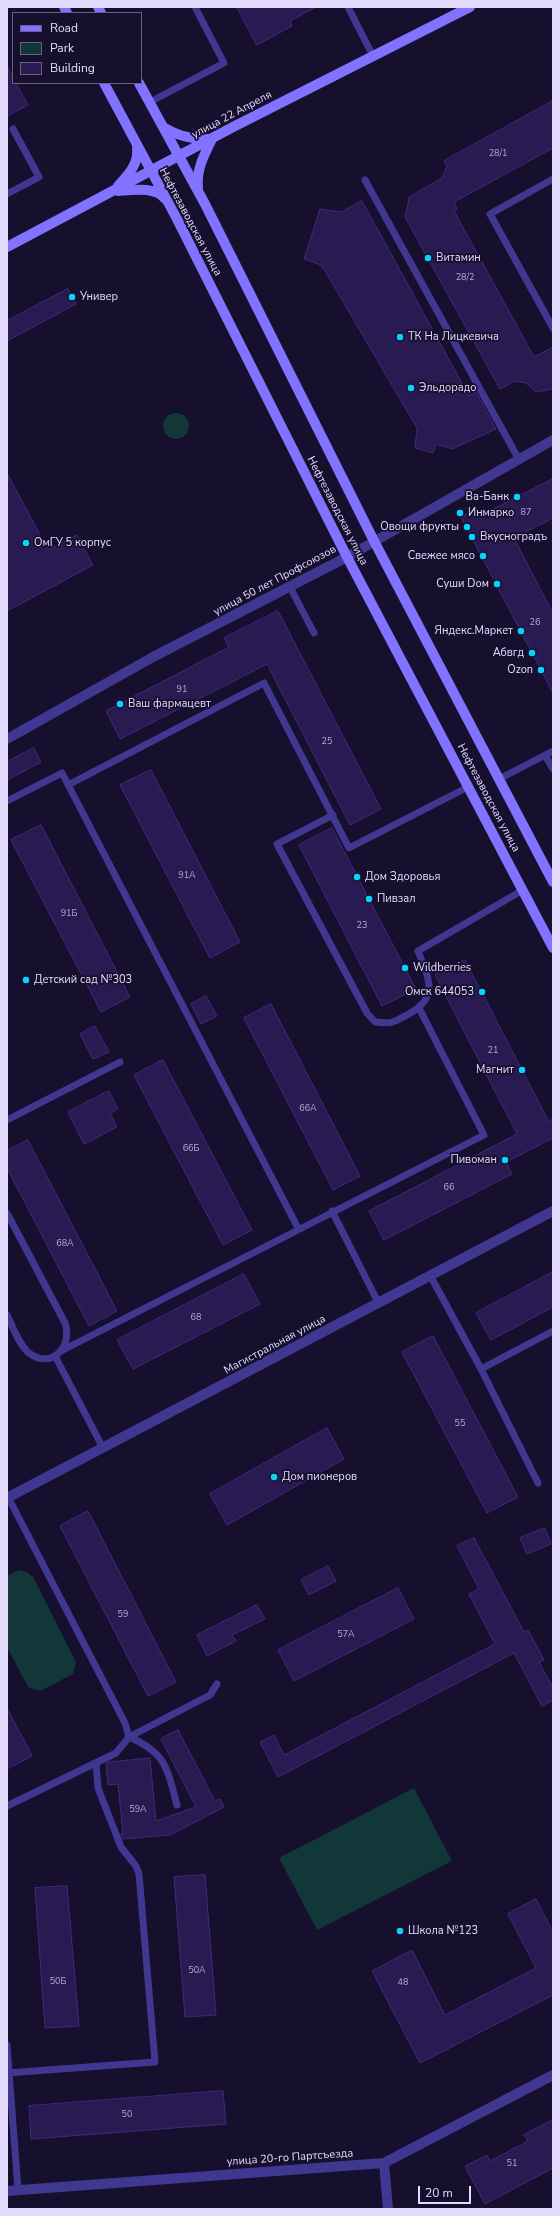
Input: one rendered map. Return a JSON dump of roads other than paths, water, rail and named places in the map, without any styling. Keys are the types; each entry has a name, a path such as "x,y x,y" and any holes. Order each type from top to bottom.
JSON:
{"main road":[{"name":"улица 22 Апреля","path":"7,247 180,157 212,138 470,7"},
{"name":"Нефтезаводская улица","path":"105,84 170,206 347,557 553,948"},
{"name":"Нефтезаводская улица","path":"140,84 199,192 374,541 552,878"},
{"path":"164,126 174,134 187,138 212,138 197,177 199,192"},
{"path":"114,191 135,166 138,156 137,146"},
{"path":"114,191 142,189 162,196 170,206"}],"street":[{"name":"улица 50 лет Профсоюзов","path":"7,739 153,657 347,557 518,458 553,440"},
{"name":"Магистральная улица","path":"7,1498 431,1277 553,1211"},
{"name":"улица 20-го Партсъезда","path":"7,2191 384,2163 553,2075"},
{"path":"384,2163 388,2209"}],"lane":[{"path":"150,102 224,62 195,7"},
{"path":"348,7 373,56"},
{"path":"7,194 39,177 13,129"},
{"path":"553,179 490,214 553,328"},
{"path":"365,180 518,458"},
{"path":"290,587 314,633"},
{"path":"68,785 264,684 349,848 468,787"},
{"path":"499,779 553,751"},
{"path":"546,755 553,769"},
{"path":"7,801 62,773 298,1228"},
{"path":"332,815 277,844 367,1013 375,1022 390,1024 419,1008 429,997 429,979 418,952 523,890"},
{"path":"7,1315 27,1352 40,1358 58,1354 298,1228 484,1134 419,1008"},
{"path":"7,1120 120,1062"},
{"path":"332,1212 379,1304"},
{"path":"7,1213 66,1323 68,1338 58,1354"},
{"path":"431,1277 481,1369 538,1482"},
{"path":"481,1369 553,1331"},
{"path":"58,1354 103,1448"},
{"path":"7,1498 125,1723 130,1737 146,1744 157,1752 168,1772 177,1805"},
{"path":"7,1806 116,1753 130,1737 210,1694 217,1684"},
{"path":"8,2073 155,2062 140,1874 136,1866 121,1847 98,1788 96,1763"},
{"path":"7,2045 18,2190"}],"place":[{"name":"Витамин","path":"428,258"},
{"name":"Универ","path":"72,297"},
{"name":"ТК На Лицкевича","path":"400,337"},
{"name":"Эльдорадо","path":"411,388"},
{"name":"Ва-Банк","path":"517,497"},
{"name":"Инмарко","path":"460,513"},
{"name":"Овощи фрукты","path":"467,527"},
{"name":"Вкусноградъ","path":"472,537"},
{"name":"ОмГУ 5 корпус","path":"26,543"},
{"name":"Свежее мясо","path":"483,556"},
{"name":"Суши Dом","path":"497,584"},
{"name":"Яндекс.Маркет","path":"521,631"},
{"name":"Абвгд","path":"532,653"},
{"name":"Ozon","path":"541,670"},
{"name":"Ваш фармацевт","path":"120,704"},
{"name":"Дом Здоровья","path":"357,877"},
{"name":"Пивзал","path":"369,899"},
{"name":"Wildberries","path":"405,968"},
{"name":"Детский сад №303","path":"26,980"},
{"name":"Омск 644053","path":"482,992"},
{"name":"Магнит","path":"522,1070"},
{"name":"Пивоман","path":"505,1160"},
{"name":"Дом пионеров","path":"274,1477"},
{"name":"Школа №123","path":"400,1931"}]}
